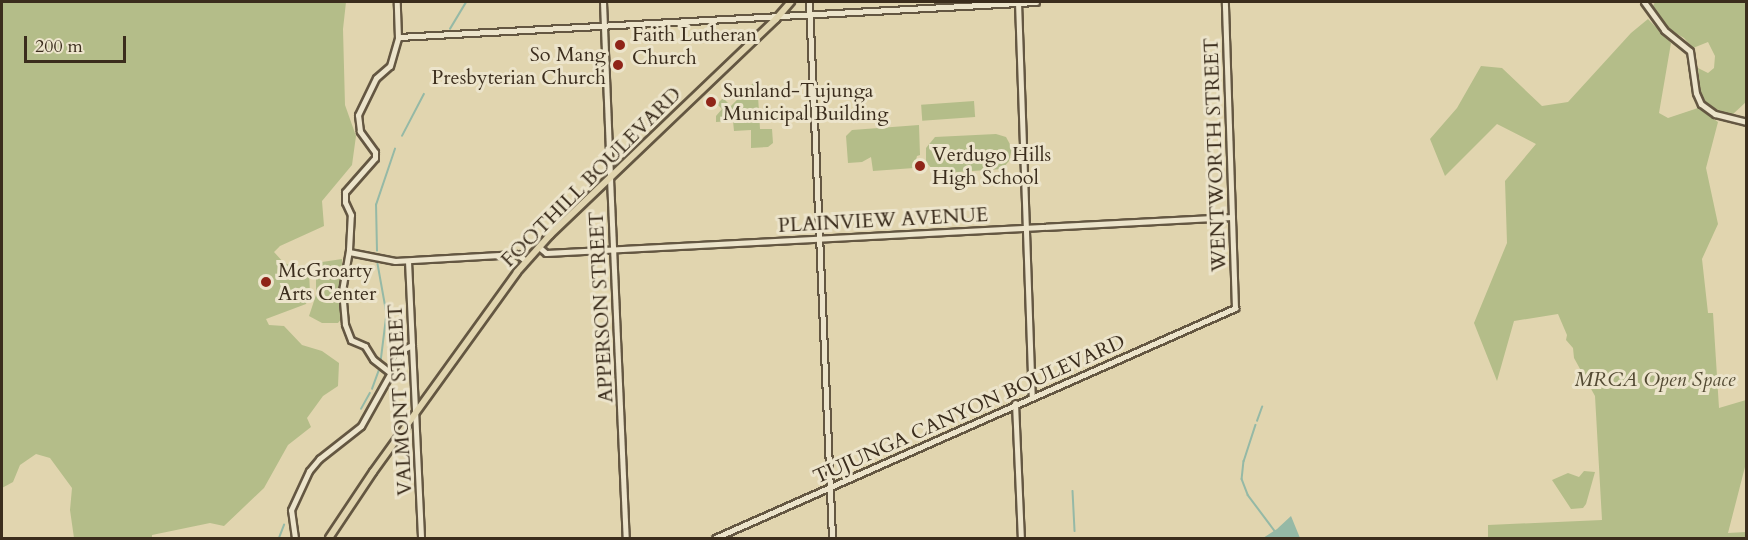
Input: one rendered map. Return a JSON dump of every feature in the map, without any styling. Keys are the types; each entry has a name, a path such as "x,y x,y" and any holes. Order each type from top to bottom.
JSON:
{"main road":[{"name":"FOOTHILL BOULEVARD","path":"329,538 480,319 526,261 791,2"}],"street":[{"path":"392,374 373,359 363,345 352,342 347,332 342,291 349,252 351,213 345,202 345,192 358,174 375,158 375,152 360,131 358,115 376,78 389,68 398,37 397,2"},
{"name":"APPERSON STREET","path":"603,2 626,538"},
{"path":"809,2 832,538"},
{"path":"1018,2 1032,397"},
{"path":"398,37 1036,2"},
{"name":"WENTWORTH STREET","path":"1225,2 1235,308"},
{"path":"1644,2 1664,30 1690,51 1696,93 1701,104 1715,114 1746,122"},
{"name":"PLAINVIEW AVENUE","path":"539,247 546,253 1232,217"},
{"path":"349,252 394,261 517,254 526,261"},
{"name":"VALMONT STREET","path":"408,261 421,538"},
{"name":"TUJUNGA CANYON BOULEVARD","path":"715,538 1015,403 1235,308"},
{"path":"295,538 291,510 309,471 319,459 361,426 404,349 412,345"},
{"path":"398,362 404,357 412,357"},
{"path":"1015,403 1021,538"}],"green space":[{"path":"2,2 346,2 343,29 345,105 356,136 352,165 322,201 324,226 280,246 274,252 284,263 309,271 310,293 306,304 266,319 269,325 284,326 302,345 322,351 339,363 338,386 323,396 307,418 311,427 288,445 264,488 224,526 210,523 152,535 152,538 74,538 70,510 72,488 50,458 36,454 20,465 13,482 2,488"},
{"path":"1655,2 1746,2 1746,102 1732,115 1710,107 1701,96 1698,68 1708,73 1714,68 1715,56 1708,42 1693,48 1684,38 1667,28 1653,6"},
{"name":"MRCA Open Space","path":"1648,19 1671,43 1659,113 1668,118 1698,108 1718,122 1706,168 1718,224 1702,259 1708,313 1713,313 1719,408 1746,400 1746,463 1728,533 1746,532 1746,538 1488,538 1488,525 1602,520 1595,396 1574,358 1573,348 1566,340 1567,335 1558,314 1514,321 1497,381 1474,323 1507,243 1505,181 1536,144 1497,124 1445,176 1430,139 1457,108 1481,66 1502,68 1542,106 1568,102 1631,33"},
{"path":"757,79 760,129 772,129 773,143 768,147 751,148 751,130 734,131 733,121 716,122 716,116 722,109 717,104 723,98 731,106"},
{"path":"974,101 975,117 922,121 921,105"},
{"path":"919,125 920,155 917,156 914,168 873,171 871,157 862,162 848,163 846,136 852,130"},
{"path":"996,134 1006,137 1012,148 1009,161 1002,169 943,173 933,170 926,162 926,148 935,137"},
{"path":"342,259 342,318 338,323 322,323 309,316 316,295 316,270 322,262"},
{"path":"1584,471 1595,472 1586,504 1583,508 1571,509 1552,480 1568,473 1579,477"}],"shaded area":[{"path":"1291,516 1300,538 1263,538 1277,529"}],"waterway":[{"path":"450,29 466,2"},
{"path":"402,136 424,94"},
{"path":"377,251 376,205 395,149"},
{"path":"378,264 387,314 381,362"},
{"path":"372,389 379,370"},
{"path":"361,409 370,393"},
{"path":"1257,421 1262,407"},
{"path":"1256,425 1244,461 1242,479 1248,495 1275,531"},
{"path":"1073,491 1075,531"},
{"path":"279,538 284,525"}],"place":[{"name":"Faith Lutheran Church","path":"620,45"},
{"name":"So Mang Presbyterian Church","path":"618,65"},
{"name":"Sunland-Tujunga Municipal Building","path":"711,102"},
{"name":"Verdugo Hills High School","path":"920,166"},
{"name":"McGroarty Arts Center","path":"266,282"}]}
